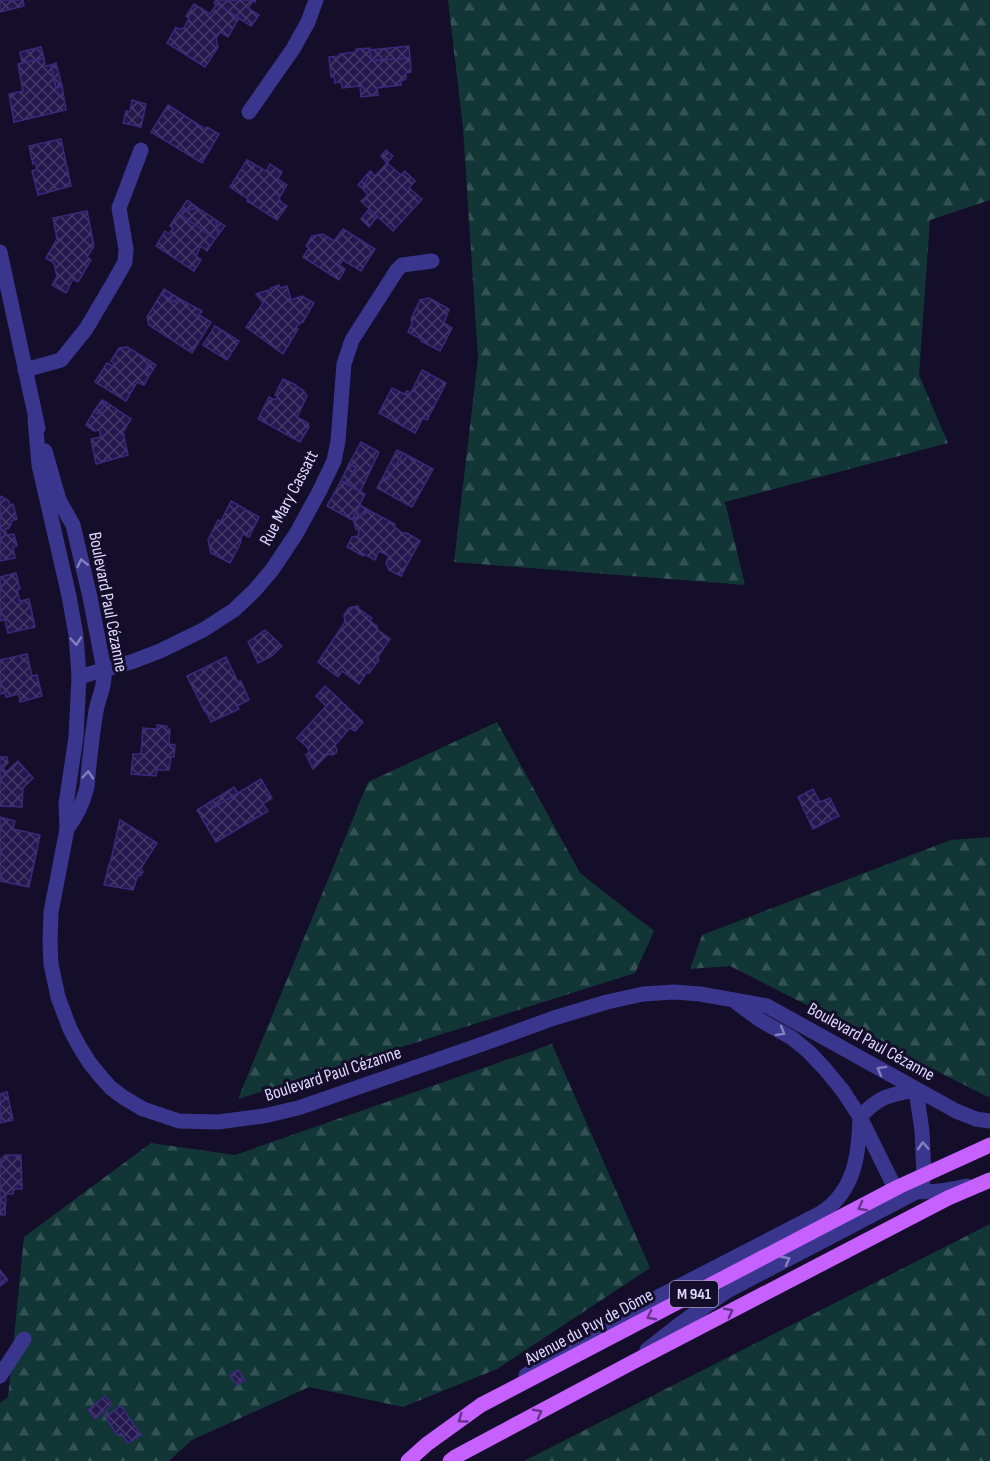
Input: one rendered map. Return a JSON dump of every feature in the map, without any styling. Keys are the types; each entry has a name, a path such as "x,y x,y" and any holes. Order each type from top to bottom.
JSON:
{"main road":[{"name":"Avenue du Puy de Dôme","path":"408,1461 427,1444 481,1405 896,1186 924,1176 990,1145"},
{"name":"M 941","path":"450,1461 633,1362 948,1198 987,1181"}],"street":[{"path":"249,112 293,49 308,22 316,0"},
{"path":"25,370 61,360 86,329 115,280 124,262 126,249 119,208 141,150"},
{"name":"Boulevard Paul Cézanne","path":"0,252 3,277 35,419 59,500 73,525 104,670 104,682 96,712 87,787 76,817 67,829"},
{"name":"Rue Mary Cassatt","path":"79,677 160,651 203,630 234,610 272,570 296,534 333,461 338,441 344,364 352,340 402,265 432,261"},
{"name":"Boulevard Paul Cézanne","path":"35,419 39,465 76,635 79,677 76,737 66,804 67,829 51,912 50,953 54,982 64,1014 89,1062 111,1088 131,1103 173,1119 204,1122 264,1116 298,1108 554,1018 643,994 674,992 700,994 768,1006 956,1111 976,1119 990,1121"},
{"name":"Boulevard Paul Cézanne","path":"732,999 760,1020 792,1038 809,1052 843,1090 860,1117 896,1186"},
{"path":"481,1405 600,1327 832,1206 845,1189 855,1165 860,1117 880,1098 916,1090 922,1131 924,1176 918,1191 727,1291 680,1324 633,1362"},
{"path":"896,1186 918,1191 953,1189 987,1181"},
{"path":"0,1376 24,1339"}],"green space":[{"path":"448,0 990,0 990,200 930,220 919,375 948,443 725,502 745,585 454,562 478,358 463,128"},
{"path":"497,722 580,873 654,931 635,973 238,1099 368,782"},
{"path":"990,837 990,1096 988,1097 730,966 690,969 702,935 951,840"},
{"path":"552,1044 650,1268 497,1369 403,1407 309,1387 192,1440 169,1461 0,1461 0,1403 8,1397 24,1237 151,1143 235,1155"},
{"path":"990,1224 990,1461 524,1461"}],"building":[{"path":"0,0 23,0 24,6 0,12"},
{"path":"216,0 256,0 248,8 259,15 251,26 214,3"},
{"path":"194,4 210,14 217,4 239,18 228,37 220,32 216,38 218,47 205,67 167,43 176,27 184,28 189,18 186,16"},
{"path":"409,46 410,58 371,61 370,50"},
{"path":"41,47 44,58 22,63 20,52"},
{"path":"370,48 371,61 410,58 411,72 406,73 406,79 401,81 401,85 377,88 378,95 361,97 360,86 342,88 341,82 335,83 334,77 331,77 329,57 356,52 356,49"},
{"path":"44,58 45,66 51,65 56,88 62,86 66,110 14,122 9,94 23,91 18,64"},
{"path":"56,63 62,86 56,88 51,65"},
{"path":"132,100 146,104 141,127 123,123 126,111 130,112"},
{"path":"168,105 205,129 207,127 219,134 202,163 151,132"},
{"path":"61,139 71,186 38,195 32,171 37,169 35,162 33,164 29,146"},
{"path":"386,150 393,156 387,163 381,156"},
{"path":"247,160 266,171 270,164 282,172 278,179 287,185 279,198 287,206 277,220 230,187"},
{"path":"387,163 401,175 405,171 415,181 409,188 422,199 393,231 361,201 368,195 362,188 371,172 375,176"},
{"path":"371,172 362,188 358,185"},
{"path":"187,200 198,208 180,211"},
{"path":"198,208 216,220 218,235 215,239 178,213"},
{"path":"369,209 377,217 369,227 361,219"},
{"path":"87,211 94,246 87,257 91,260 78,282 73,279 66,293 52,285 57,277 54,263 46,258 57,239 53,218"},
{"path":"178,213 215,239 207,251 201,246 196,256 201,260 194,271 156,246 165,231 169,234 173,228 170,226"},
{"path":"216,220 225,226 218,235"},
{"path":"343,229 375,249 361,271 343,260 339,265 345,269 339,280 303,257 309,248 306,246 312,236 323,234 334,241"},
{"path":"279,285 280,288 287,286 291,300 302,296 314,303 303,322 296,327 298,329 283,354 246,327 263,303 256,294"},
{"path":"164,289 178,298 175,302 161,294"},
{"path":"161,294 175,302 178,298 202,311 199,315 211,322 192,353 149,325 147,317"},
{"path":"429,298 449,309 444,323 452,328 440,351 408,332 420,300"},
{"path":"215,326 239,341 227,360 203,345"},
{"path":"127,347 150,361 145,370 150,374 144,385 137,382 126,401 95,382 107,363 113,366 114,363 111,361 119,348"},
{"path":"150,361 156,365 150,374 145,370"},
{"path":"422,370 446,383 427,420 423,418 415,433 379,413 392,388 404,394 407,391 411,393"},
{"path":"283,379 296,385 307,396 297,417 308,423 309,427 300,442 258,419 269,397 275,400 278,396 275,395"},
{"path":"102,400 106,402 98,414 94,411"},
{"path":"106,402 131,419 123,432 128,455 96,464 91,439 101,437 99,430 94,431 86,425 94,411 98,414"},
{"path":"361,442 379,452 360,492 347,484 356,467 349,464"},
{"path":"397,450 403,453 388,480 383,477"},
{"path":"403,453 433,469 412,507 377,488 383,477 388,480"},
{"path":"349,464 356,467 347,484 341,481"},
{"path":"341,481 365,494 352,520 327,506"},
{"path":"0,496 8,500 10,505 13,504 17,519 11,521 9,528 5,529 7,535 14,534 17,546 13,547 15,558 0,561"},
{"path":"231,501 259,517 249,537 243,534 230,563 211,553 208,540"},
{"path":"360,505 370,511 353,519"},
{"path":"370,511 395,524 394,526 402,533 407,533 420,541 401,576 389,570 386,563 389,556 379,551 375,560 347,547 352,537 358,536 359,531 353,519"},
{"path":"16,573 20,601 29,599 35,627 8,633 5,620 0,621 0,577"},
{"path":"358,606 372,618 370,621 377,626 378,630 390,639 377,658 379,660 359,684 342,671 338,677 318,662 345,622 344,615 349,608"},
{"path":"265,630 282,646 272,656 258,663 248,642"},
{"path":"27,654 32,676 37,675 42,696 20,702 19,694 6,697 5,693 0,694 0,660"},
{"path":"226,657 238,682 241,681 249,700 237,706 239,709 211,722 187,676"},
{"path":"325,686 363,722 355,731 350,728 335,745 336,753 328,754 313,769 306,755 309,752 307,747 297,738 326,706 316,696"},
{"path":"157,725 166,726 170,730 169,744 175,745 174,757 171,757 169,770 157,770 156,776 131,774 133,754 141,754 143,728 157,729"},
{"path":"0,757 7,757 8,763 3,768 6,772 18,761 33,778 23,788 22,807 0,806"},
{"path":"261,779 272,798 263,804 268,811 216,842 197,810 210,802 213,808"},
{"path":"234,787 238,793 213,808 210,802"},
{"path":"813,789 820,802 830,798 839,816 813,829 798,797"},
{"path":"0,817 15,821 13,829 40,835 29,887 0,881"},
{"path":"120,820 157,843 141,868 143,872 140,876 138,875 133,890 104,885"},
{"path":"7,1092 13,1120 0,1123 0,1094"},
{"path":"5,1155 21,1155 22,1189 14,1189 13,1194 6,1194 5,1215 0,1215 0,1166 1,1159"},
{"path":"0,1270 8,1280 0,1286"},
{"path":"238,1370 245,1380 237,1385 230,1375"},
{"path":"105,1396 112,1405 95,1419 88,1410"},
{"path":"121,1406 141,1435 128,1443 121,1433 117,1435 105,1416"}]}
